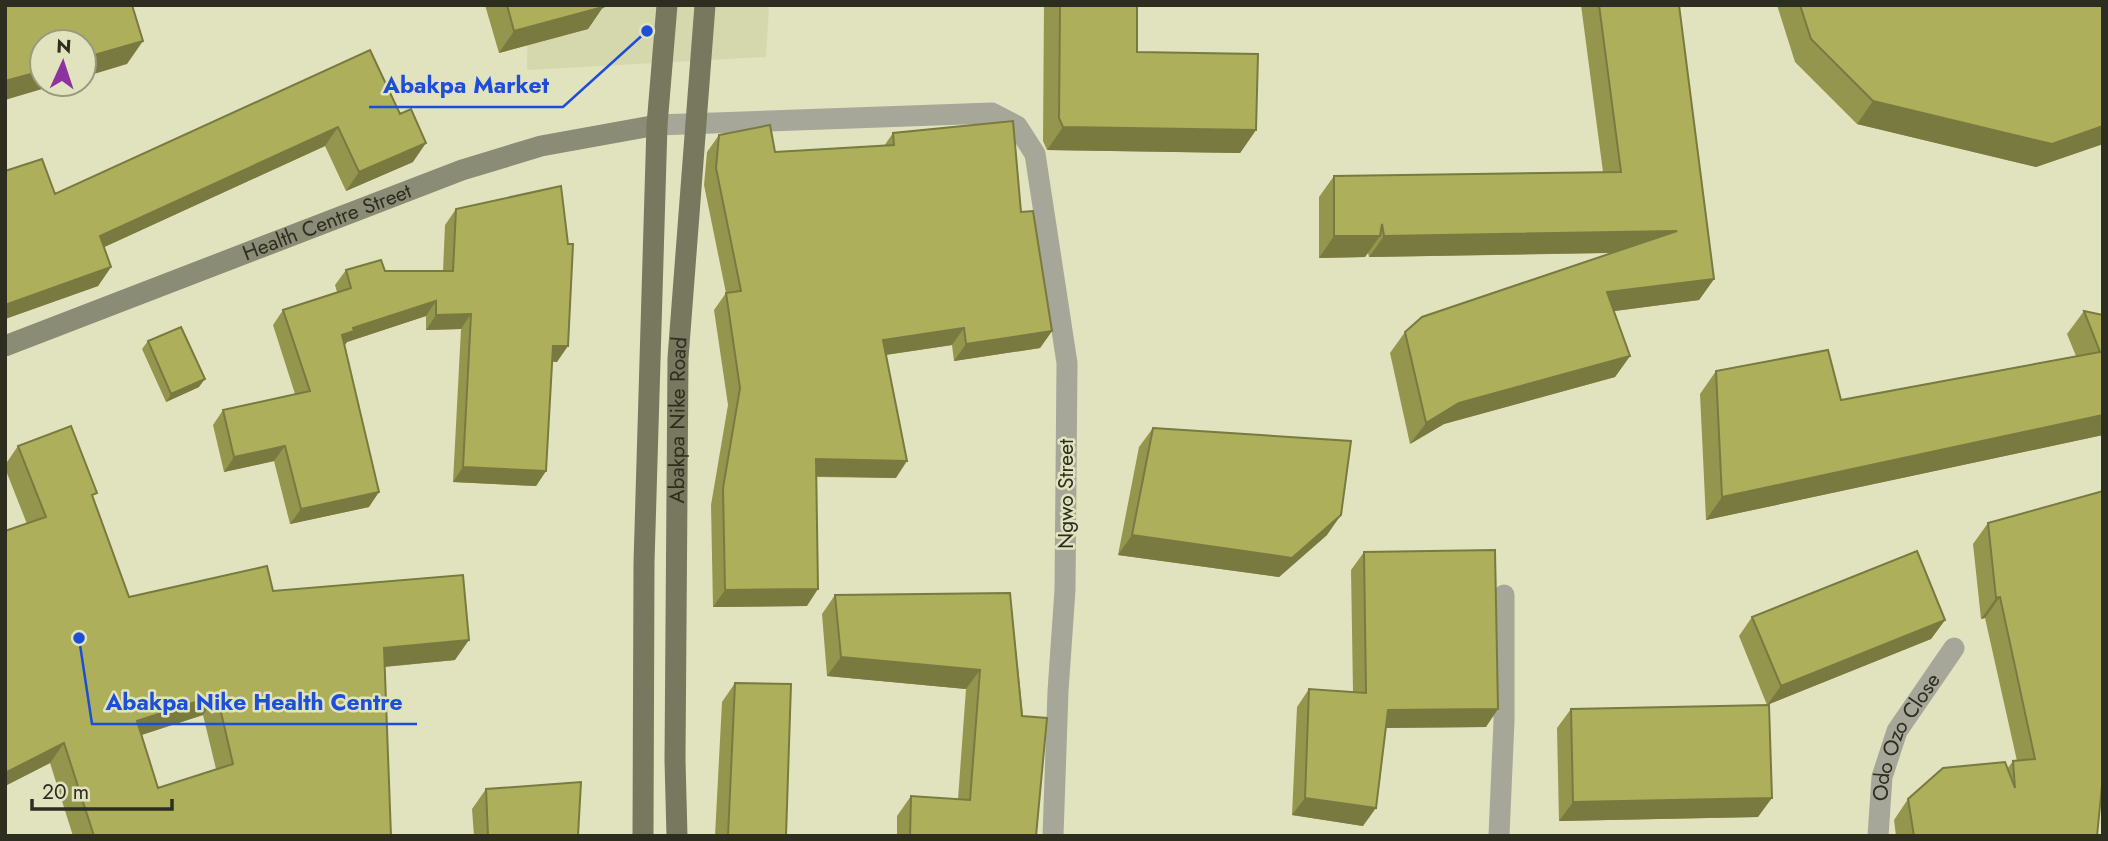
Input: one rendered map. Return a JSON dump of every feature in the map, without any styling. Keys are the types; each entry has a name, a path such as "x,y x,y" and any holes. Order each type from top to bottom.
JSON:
{"main road":[{"name":"Abakpa Nike Road","path":"643,836 644,563 657,125 667,5"},
{"name":"Abakpa Nike Road","path":"677,836 675,746 678,358 705,5"}],"street":[{"name":"Ngwo Street","path":"695,124 992,113 1017,126 1035,154 1067,363 1065,590 1053,836"},
{"path":"657,125 695,124"},
{"name":"Health Centre Street","path":"5,346 462,170 541,146 657,125"},
{"path":"1499,836 1504,721 1504,595"},
{"name":"Odo Ozo Close","path":"1878,836 1882,777 1897,730 1954,648"}],"shaded area":[{"path":"528,5 769,5 766,57 527,70"}],"building":[{"path":"5,5 132,5 143,41 98,54 98,28 28,28 28,75 5,81"},
{"path":"507,5 602,5 603,7 514,31"},
{"path":"1060,5 1137,5 1137,52 1258,54 1256,130 1063,127 1059,118"},
{"path":"1599,5 1679,5 1714,279 1607,292 1630,356 1459,403 1426,423 1405,332 1422,317 1677,231 1384,236 1382,224 1380,236 1334,236 1334,176 1621,172"},
{"path":"1800,5 2103,5 2103,126 2052,144 1873,101 1811,39"},
{"path":"370,50 400,114 411,109 426,143 359,172 338,127 100,236 111,267 5,305 5,171 42,159 55,194"},
{"path":"1013,121 1021,212 1033,211 1052,331 966,344 964,328 883,340 907,461 816,459 818,589 725,590 723,488 740,388 726,293 741,291 716,168 719,135 770,125 775,152 894,145 893,133"},
{"path":"561,186 568,244 573,244 568,346 553,346 546,471 463,467 471,314 436,315 436,301 353,328 354,331 342,335 379,492 301,509 285,446 234,457 223,410 310,391 283,310 351,288 346,270 381,260 385,271 453,271 456,209"},
{"path":"2084,311 2103,315 2103,415 1722,497 1716,371 1828,350 1841,400 2100,352"},
{"path":"181,327 205,379 171,394 148,341"},
{"path":"71,426 97,493 92,495 129,597 267,566 273,591 463,575 469,640 384,648 391,836 94,836 64,743 5,773 5,531 46,517 18,446","holes":["217,695 233,764 158,788 137,721"]},
{"path":"1153,428 1351,441 1341,515 1292,558 1132,535"},
{"path":"2103,491 2103,776 2097,836 1914,836 1908,799 1943,768 2005,762 2015,788 2013,761 2035,759 2000,597 1996,598 1988,523"},
{"path":"1495,550 1498,709 1388,710 1376,808 1305,798 1309,689 1366,693 1364,552"},
{"path":"1917,551 1945,620 1781,686 1752,617"},
{"path":"1010,593 1022,716 1047,718 1036,836 910,836 911,796 970,800 980,670 841,657 835,595"},
{"path":"735,683 791,684 786,836 728,836"},
{"path":"1769,705 1772,798 1573,802 1571,709"},
{"path":"581,782 578,836 488,836 486,789"}],"place":[{"name":"Abakpa Market","path":"647,31"},
{"name":"Abakpa Nike Health Centre","path":"79,638"}]}
